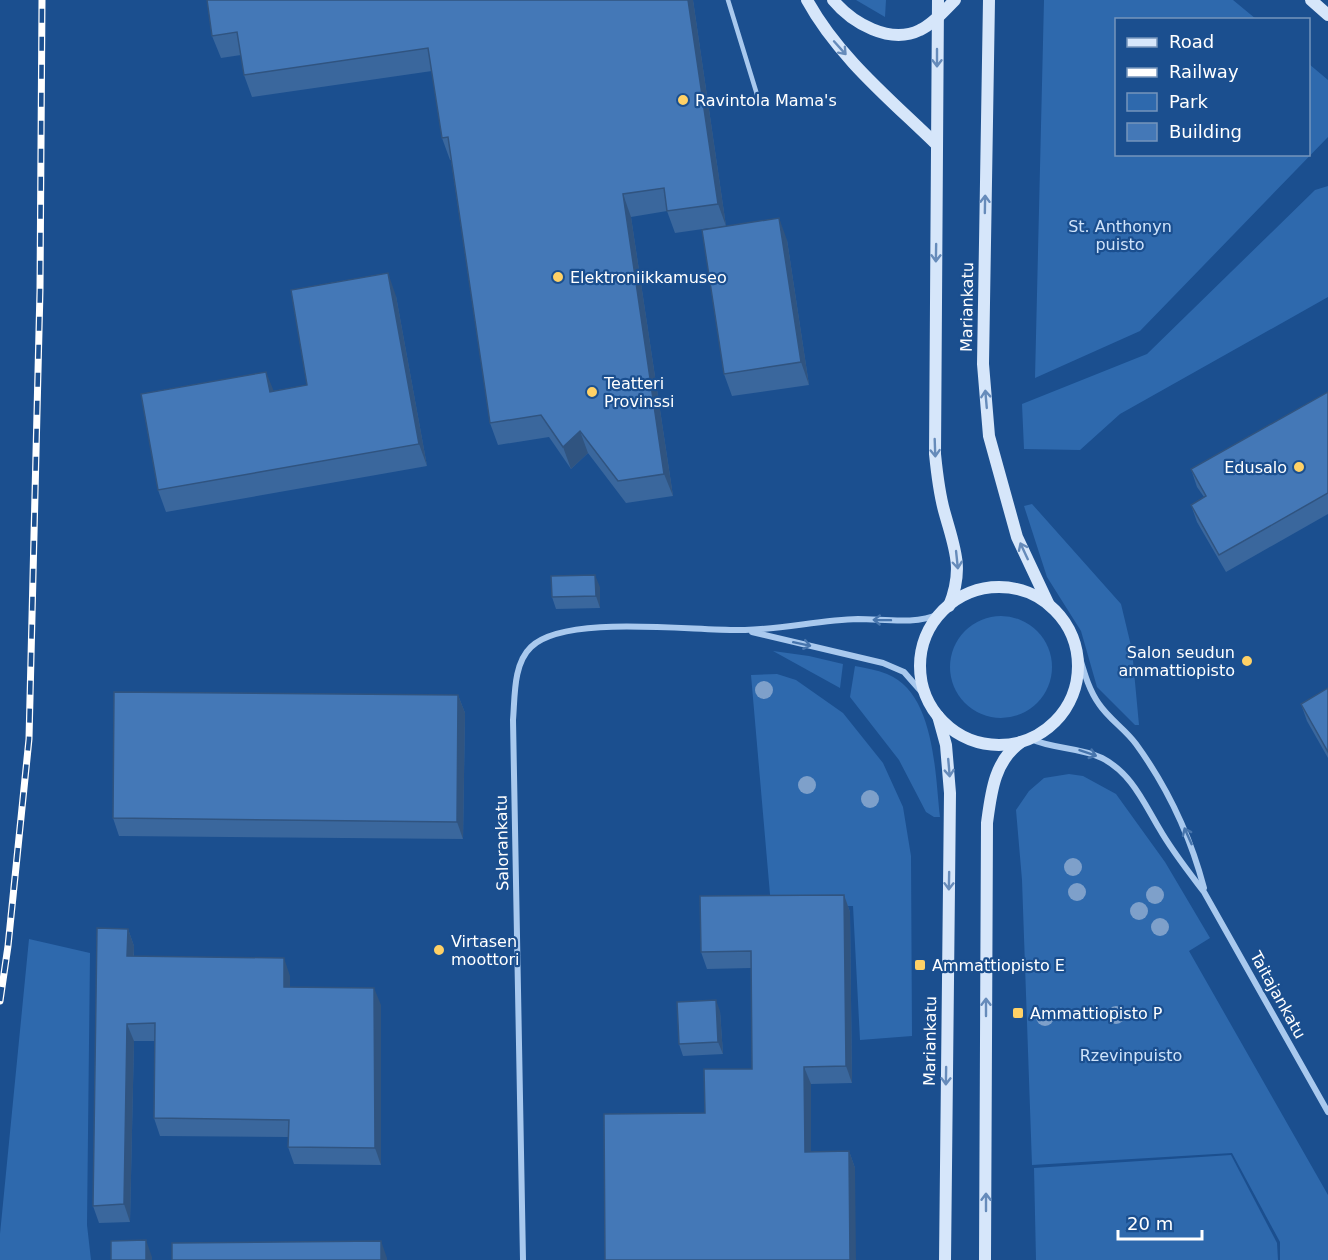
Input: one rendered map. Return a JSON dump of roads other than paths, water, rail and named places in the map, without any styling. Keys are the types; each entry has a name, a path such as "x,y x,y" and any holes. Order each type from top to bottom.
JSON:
{"main road":[{"path":"807,0 822,28 846,55 936,144"},
{"path":"833,0 842,10 865,26 898,37 920,30 956,0"},
{"name":"Mariankatu","path":"938,0 935,454 938,484 958,559 957,587 944,610"},
{"name":"Mariankatu","path":"989,0 983,364 988,426 1004,497 1017,537 1048,603"},
{"path":"1311,0 1328,15"},
{"path":"985,1260 987,823 991,789 1009,753 1026,740 1047,730 1070,702 1078,676 1077,648 1066,623 1048,603 1024,590 997,587 975,590 944,610 928,632 921,653 921,675 926,697 938,716 954,731 974,741 995,745 1026,740"},
{"name":"Mariankatu","path":"938,716 946,746 950,794 945,1260"}],"street":[{"name":"Salorankatu","path":"523,1260 513,720 516,677 531,646 559,633 609,628 666,627 745,630 856,619 925,619 944,610"},
{"name":"Salorankatu","path":"745,630 883,663 904,672 926,697"},
{"name":"Taitajankatu","path":"1077,648 1089,687 1099,704 1135,742 1170,797 1191,843 1204,892"},
{"name":"Taitajankatu","path":"1026,740 1080,750 1114,765 1143,797 1160,829 1204,892 1328,1112"}],"lane":[{"path":"728,0 759,101"}],"railway":[{"path":"0,1001 8,946 29,739 40,290 42,0"}],"place":[{"name":"Ravintola Mama's","path":"683,100"},
{"name":"Elektroniikkamuseo","path":"558,277"},
{"name":"Teatteri Provinssi","path":"592,392"},
{"name":"Edusalo","path":"1299,467"},
{"name":"Salon seudun ammattiopisto","path":"1247,661"},
{"name":"Virtasen moottori","path":"439,950"},
{"name":"Ammattiopisto E","path":"920,965"},
{"name":"Ammattiopisto P","path":"1018,1013"}],"park label":[{"name":"St. Anthonyn puisto","path":"1120,235"},
{"name":"Rzevinpuisto","path":"1131,1055"}]}
